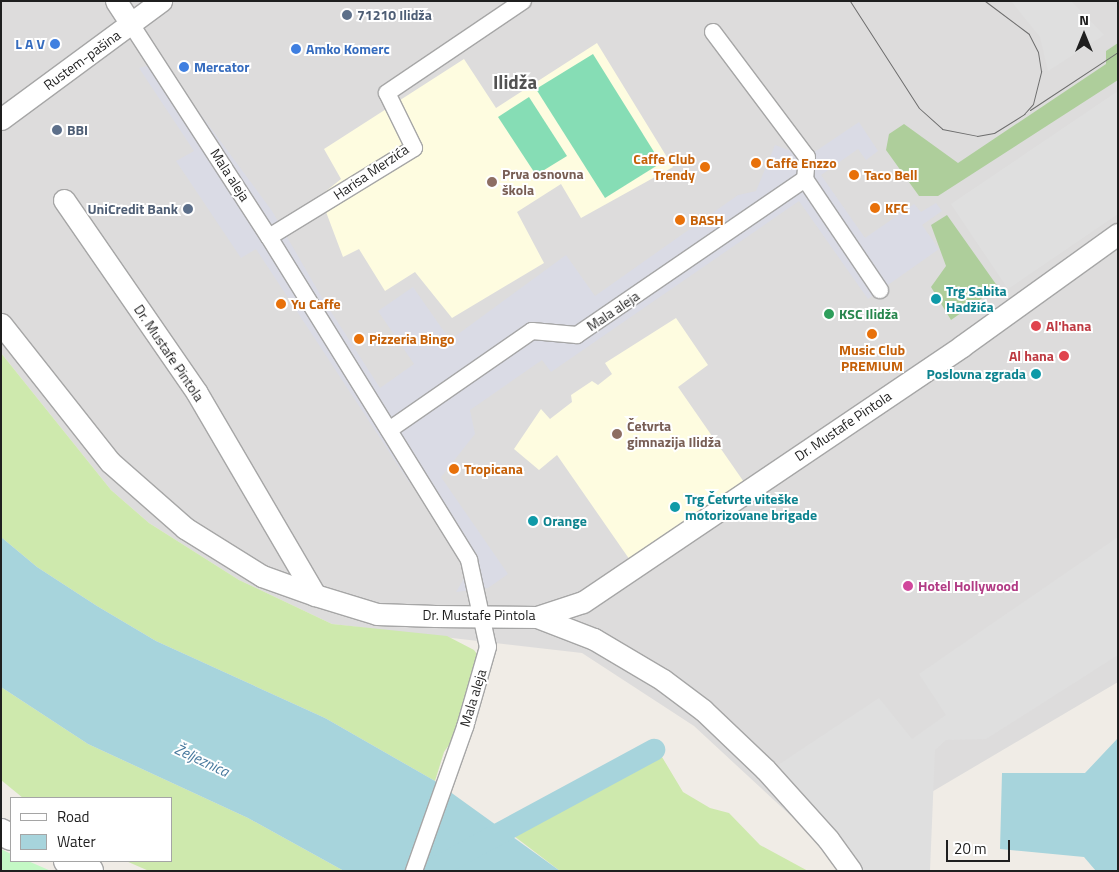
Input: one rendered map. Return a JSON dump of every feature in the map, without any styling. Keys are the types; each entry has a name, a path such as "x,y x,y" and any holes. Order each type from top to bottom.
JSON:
{"street":[{"path":"116,1 131,24"},
{"name":"Rustem-pašina","path":"1,119 161,1"},
{"name":"Harisa Merzića","path":"269,237 414,148 387,93 523,1"},
{"name":"Mala aleja","path":"131,24 269,237 469,560 488,647 456,750 414,871"},
{"path":"713,32 807,158 805,179 880,290"},
{"name":"Mala aleja","path":"389,430 532,331 577,335 805,179"},
{"name":"Dr. Mustafe Pintola","path":"64,200 198,392 315,595 377,614 537,617 583,602 962,346 1118,234"},
{"path":"1,324 110,462 185,528 262,576 315,595"},
{"path":"537,617 594,639 662,680 703,710 765,768 828,839 851,871"},
{"path":"69,862 90,871"}],"shaded area":[{"path":"1,1 1118,1 1118,682 830,852 694,726 582,653 332,624 239,580 149,523 111,490 1,353"},
{"path":"1011,1 1071,1 1104,35 1048,71 1040,37"},
{"name":"Prva osnovna škola","path":"597,43 673,167 581,218 561,184 517,212 544,263 452,318 415,272 385,291 359,249 343,257 320,196 341,179 324,149 464,59 496,108"},
{"path":"162,62 272,211 321,296 380,388 414,364 378,311 413,287 450,340 566,255 595,296 738,195 756,191 775,145 807,157 859,122 878,151 866,160 858,149 821,175 865,238 914,204 921,212 936,203 942,211 922,225 939,249 868,299 799,201 551,372 542,360 470,410 475,434 441,477 508,574 488,588 456,592 465,577 461,552 414,483 409,482 256,249 241,258 176,161 194,151 139,68"},
{"path":"1118,91 1118,214 1008,289 951,204"},
{"name":"Četvrta gimnazija Ilidža","path":"676,318 708,365 678,387 746,485 632,563 557,455 539,470 514,449 541,409 550,419 572,402 571,395 592,381 598,385 612,374 605,363"},
{"path":"1118,537 1118,655 986,739 946,740 935,750 930,871 861,871 778,765 879,698 912,739 946,715 919,674"}],"green space":[{"path":"1118,43 1118,80 938,196 919,196 886,150 889,134 904,124 958,163 1106,64 1106,51"},
{"path":"593,54 661,163 605,198 536,89"},
{"path":"529,97 567,156 536,175 498,117"},
{"path":"947,215 998,287 951,320 931,287 946,266 931,225"},
{"path":"1,353 111,490 149,523 239,580 332,624 447,636 474,650 480,658 458,732 444,752 435,781 325,718 156,641 37,567 1,537"},
{"path":"1,687 88,744 248,818 344,871 149,871 128,862 172,862 172,797 22,797 1,780"},
{"path":"659,752 683,792 710,808 729,813 760,845 808,871 560,871 510,833"},
{"path":"1,849 10,854 10,862 30,862 51,871 1,871"}],"water":[{"name":"Željeznica","path":"1,537 37,567 156,641 325,718 435,781 560,871 344,871 248,818 88,744 1,687"},
{"path":"1118,738 1118,871 1096,871 1084,857 1000,849 1002,773 1085,773"}],"waterway":[{"path":"430,871 654,750"}],"tram line":[{"path":"850,1 919,108 942,129 977,136 994,133 1024,114 1033,104 1041,71 1038,52 1029,34 985,1"},
{"path":"1030,110 1118,52"}],"place":[{"name":"71210 Ilidža","path":"347,15"},
{"name":"L A V","path":"55,44"},
{"name":"Amko Komerc","path":"296,49"},
{"name":"Mercator","path":"184,67"},
{"name":"BBI","path":"57,130"},
{"name":"Caffe Enzzo","path":"756,163"},
{"name":"Caffe Club Trendy","path":"705,167"},
{"name":"Taco Bell","path":"854,175"},
{"name":"Prva osnovna škola","path":"492,182"},
{"name":"KFC","path":"875,208"},
{"name":"UniCredit Bank","path":"188,209"},
{"name":"BASH","path":"680,220"},
{"name":"Trg Sabita Hadžića","path":"936,299"},
{"name":"Yu Caffe","path":"281,304"},
{"name":"KSC Ilidža","path":"829,314"},
{"name":"Al'hana","path":"1036,326"},
{"name":"Music Club PREMIUM","path":"872,334"},
{"name":"Pizzeria Bingo","path":"359,339"},
{"name":"Al hana","path":"1064,356"},
{"name":"Poslovna zgrada","path":"1036,374"},
{"name":"Četvrta gimnazija Ilidža","path":"617,434"},
{"name":"Tropicana","path":"454,469"},
{"name":"Trg Četvrte viteške motorizovane brigade","path":"675,507"},
{"name":"Orange","path":"533,521"},
{"name":"Hotel Hollywood","path":"908,586"}],"district":[{"name":"Ilidža","path":"515,82"}]}
